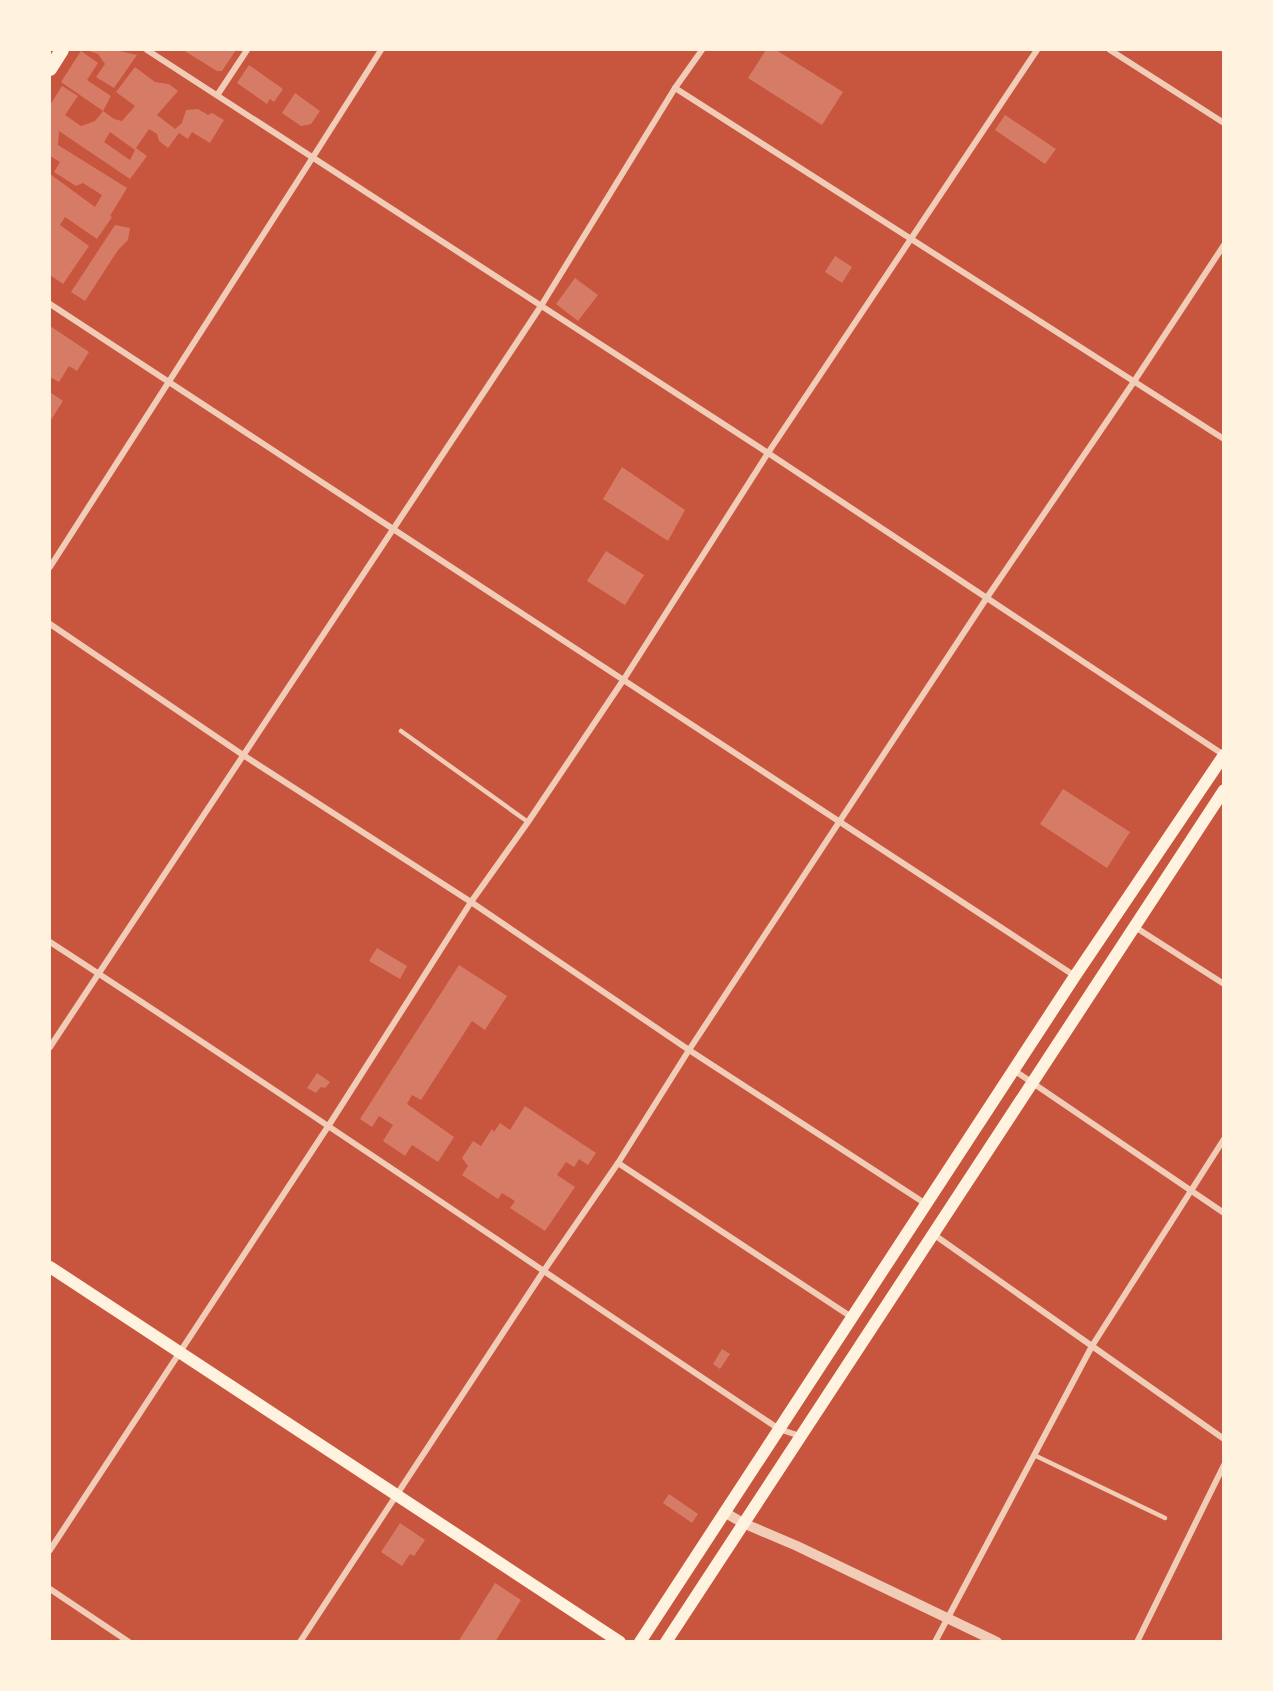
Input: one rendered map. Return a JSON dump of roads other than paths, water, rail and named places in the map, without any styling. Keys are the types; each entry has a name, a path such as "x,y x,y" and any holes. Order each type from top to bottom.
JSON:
{"main road":[{"path":"50,69 62,50"},
{"path":"640,1641 1076,976 1224,755"},
{"path":"666,1641 1224,790"},
{"path":"50,1268 620,1641"}],"street":[{"path":"147,50 768,453 1224,755"},
{"path":"218,94 247,50"},
{"path":"50,567 381,50"},
{"path":"50,1047 541,306 675,88 702,50"},
{"path":"50,1550 329,1125 471,902 624,679 768,453 1037,50"},
{"path":"1110,50 1224,123"},
{"path":"675,88 1133,383 1224,439"},
{"path":"300,1641 543,1272 618,1163 689,1050 986,598 1224,245"},
{"path":"50,304 1076,976"},
{"path":"50,624 243,755 471,902 689,1050 927,1205"},
{"path":"1134,927 1224,984"},
{"path":"50,942 329,1125 543,1272 779,1429 800,1436"},
{"path":"1015,1071 1224,1213"},
{"path":"935,1641 1092,1346 1224,1139"},
{"path":"618,1163 853,1318"},
{"path":"932,1233 1224,1439"},
{"path":"1137,1641 1224,1464"},
{"path":"724,1512 743,1523 997,1641"},
{"path":"50,1589 129,1641"}],"lane":[{"path":"401,731 528,822"},
{"path":"1034,1455 1165,1518"}]}
